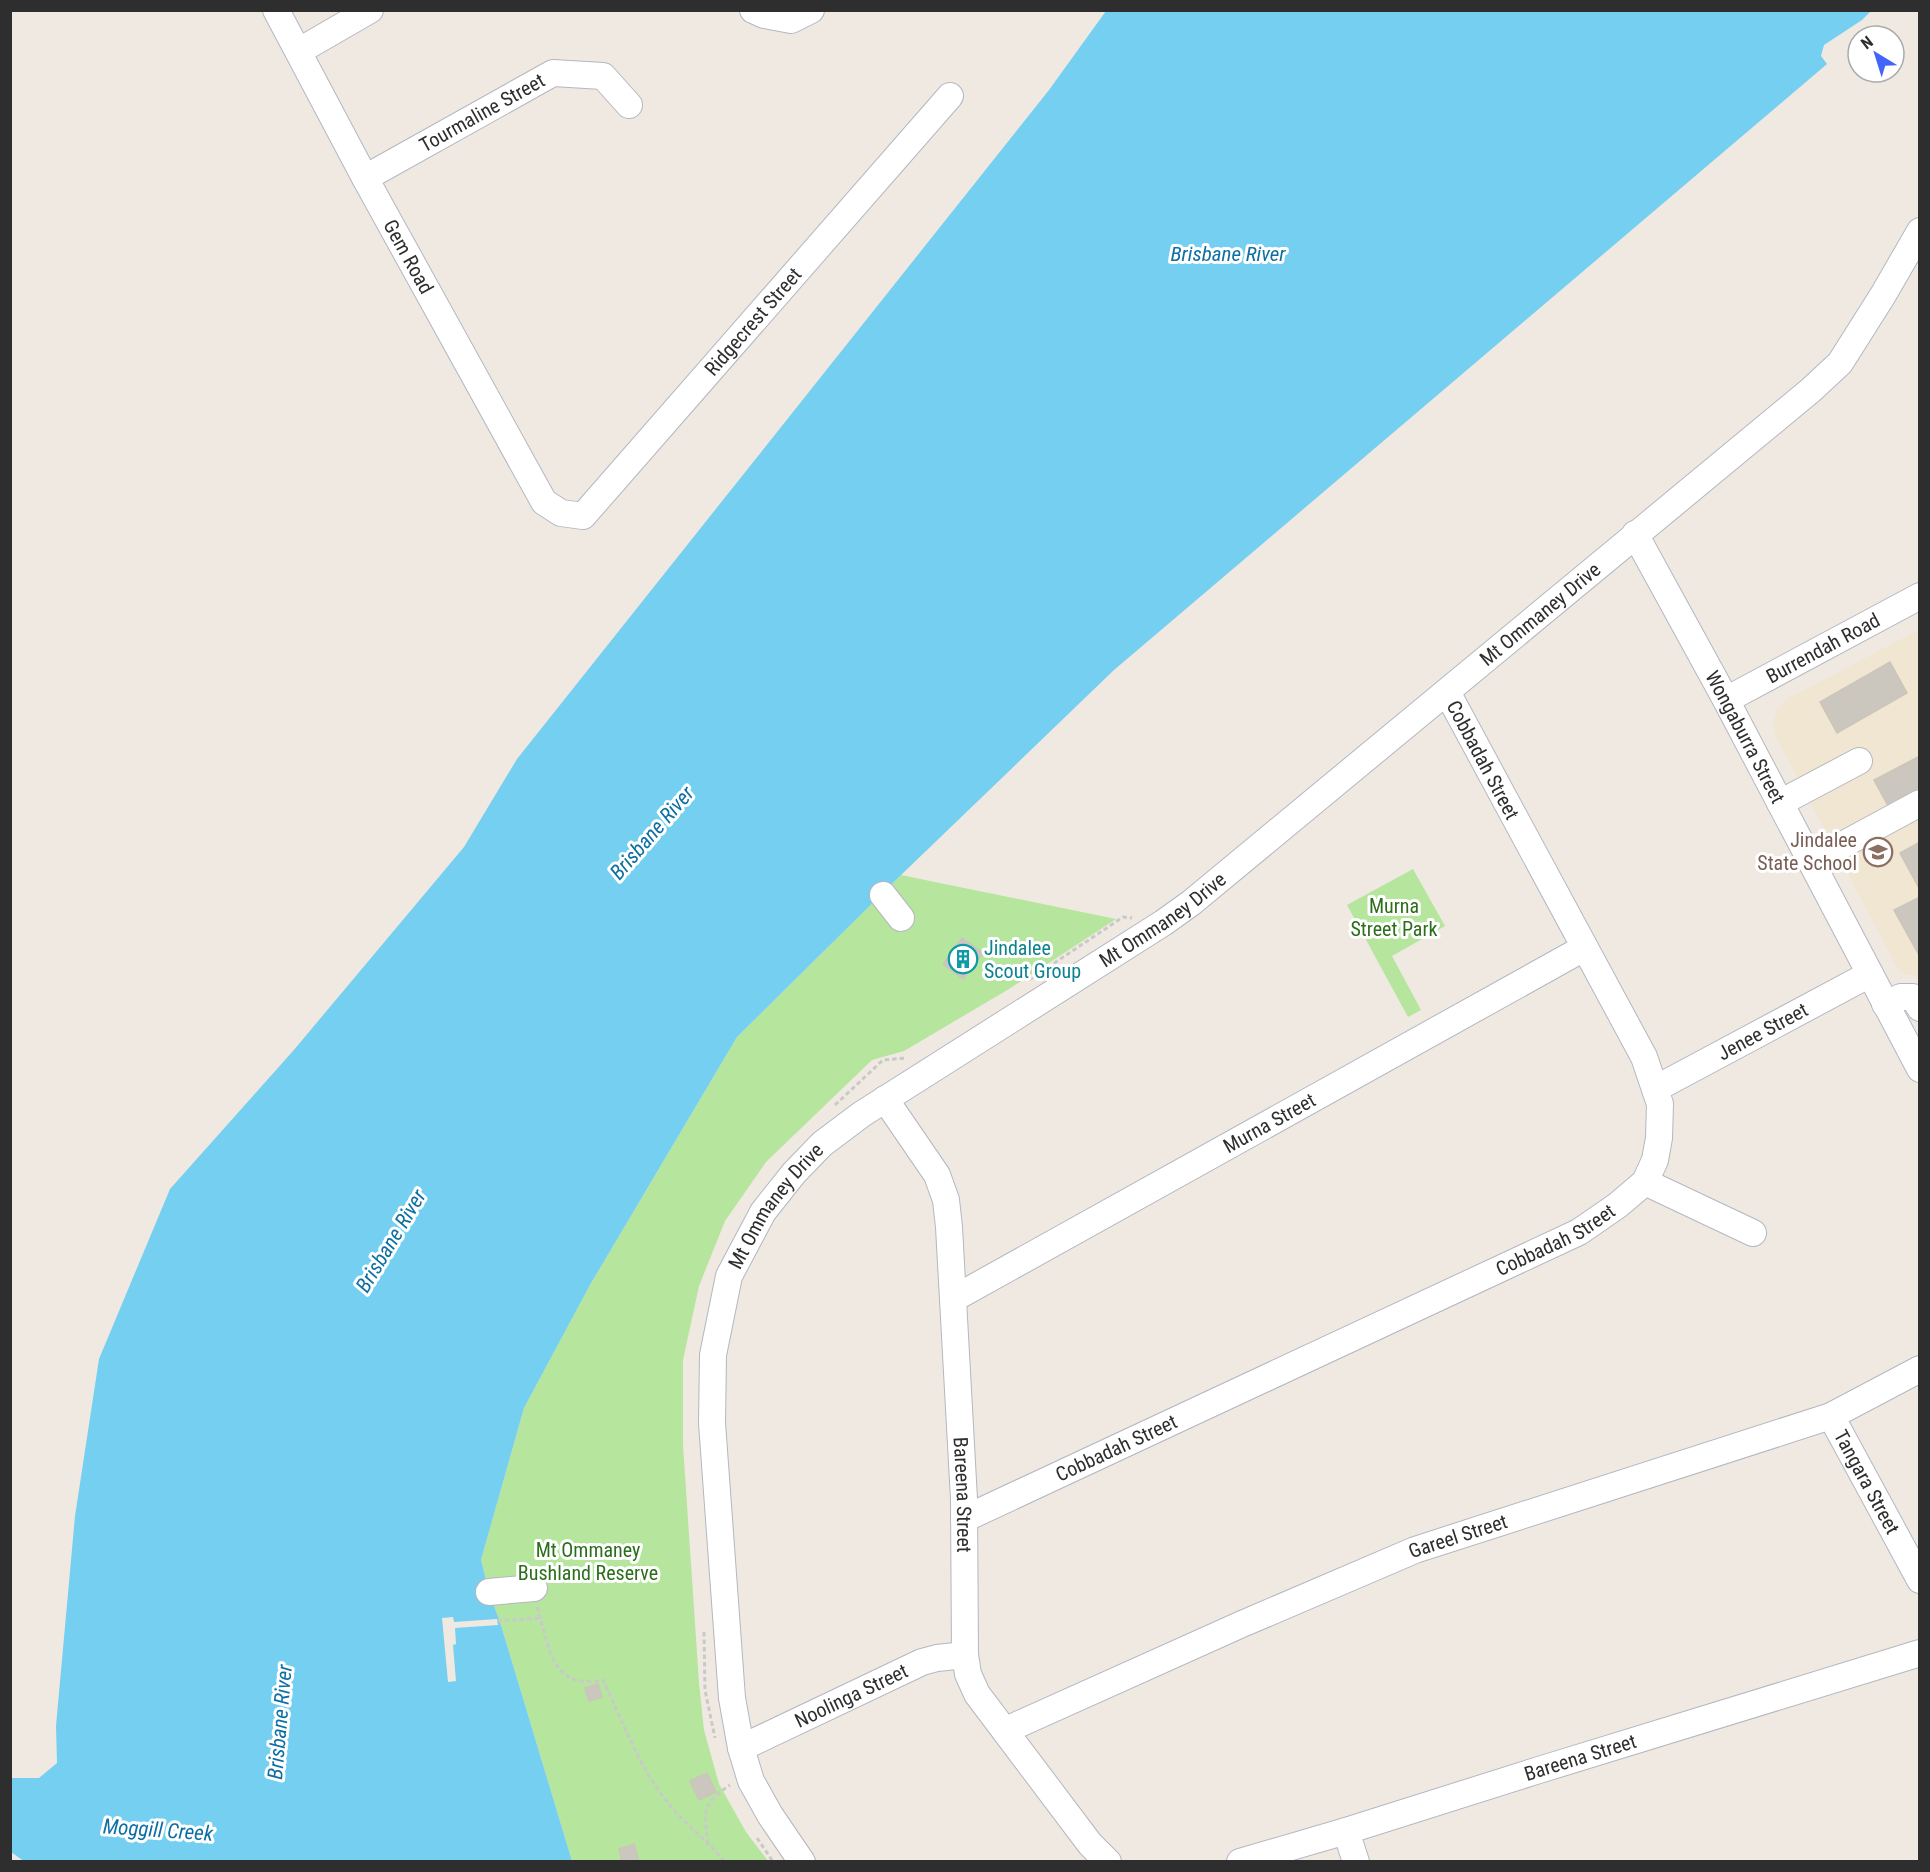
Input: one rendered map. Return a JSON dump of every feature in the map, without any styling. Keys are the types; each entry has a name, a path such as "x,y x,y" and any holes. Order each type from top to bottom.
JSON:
{"street":[{"name":"Gem Road","path":"276,10 365,178 544,502"},
{"path":"299,51 370,10"},
{"path":"753,10 764,15 791,20 812,10"},
{"name":"Tourmaline Street","path":"365,178 553,73 603,76 629,105"},
{"name":"Ridgecrest Street","path":"544,502 561,513 583,516 950,96"},
{"name":"Mt Ommaney Drive","path":"802,1862 765,1807 751,1781 741,1748 732,1698 712,1424 713,1355 729,1276 763,1212 794,1173 822,1144 885,1099 1154,929 1191,903 1811,390 1840,363 1920,231"},
{"name":"Wongaburra Street","path":"1635,534 1726,700 1920,1069"},
{"name":"Burrendah Road","path":"1726,700 1920,596"},
{"name":"Cobbadah Street","path":"964,1519 1579,1232 1618,1205 1645,1182 1655,1160 1659,1138 1660,1104 1644,1057 1447,692"},
{"path":"1780,803 1859,760"},
{"path":"1811,862 1920,803"},
{"path":"883,895 901,918"},
{"name":"Murna Street","path":"953,1299 1584,948"},
{"name":"Jenee Street","path":"1655,1089 1870,974"},
{"path":"1886,1004 1901,997 1914,997 1920,1008"},
{"name":"Bareena Street","path":"885,1099 936,1175 946,1200 952,1256 964,1519 965,1655 968,1674 977,1694 1090,1844 1108,1862"},
{"path":"1645,1182 1753,1233"},
{"name":"Gareel Street","path":"1006,1730 1242,1624 1415,1550 1831,1416 1920,1370"},
{"name":"Tangara Street","path":"1831,1416 1920,1580"},
{"path":"489,1592 534,1588"},
{"name":"Bareena Street","path":"1240,1862 1920,1653"},
{"name":"Noolinga Street","path":"741,1748 922,1662 965,1655"},
{"path":"1346,1831 1356,1862"}],"path":[{"path":"497,1621 540,1618 547,1647 557,1668 568,1677 587,1683 603,1680 629,1740 657,1788 680,1817 725,1862"},
{"path":"708,1845 706,1807 714,1796 730,1785"}],"shaded area":[{"name":"Jindalee State School","path":"1919,630 1919,976 1903,974 1897,967 1776,737 1773,723 1777,710 1787,699"}],"green space":[{"name":"Murna Street Park","path":"1413,869 1445,926 1392,956 1421,1010 1408,1017 1347,905"},
{"name":"Mt Ommaney Bushland Reserve","path":"901,875 1116,919 1009,989 904,1051 872,1060 766,1162 725,1221 699,1286 683,1360 683,1445 704,1730 719,1784 746,1832 768,1861 572,1861 481,1560 524,1408 590,1285 737,1037"}],"water":[{"name":"Brisbane River","path":"1106,11 1871,11 1856,24 1846,24 1846,31 1824,45 1821,56 1827,64 1114,670 737,1037 590,1285 524,1408 481,1560 572,1861 25,1862 11,1852 11,1778 39,1778 57,1763 56,1726 75,1516 99,1359 170,1189 293,1051 464,847 517,759 1049,90"}],"pier":[{"path":"453,1617 454,1622 497,1619 498,1625 455,1628 456,1644 453,1645 456,1681 448,1682 442,1618"}],"building":[{"path":"1890,662 1907,693 1837,733 1820,702"},
{"path":"1920,756 1920,787 1887,804 1874,780"},
{"path":"1920,842 1920,890 1900,853"},
{"path":"1920,897 1920,957 1894,910"},
{"name":"Jindalee Scout Group","path":"962,938 983,953 963,979 943,964"},
{"path":"598,1684 602,1697 589,1701 585,1688"},
{"path":"707,1773 716,1792 699,1800 690,1781"},
{"path":"634,1844 639,1862 622,1862 619,1849"}],"place":[{"name":"Jindalee State School","path":"1878,852"},
{"name":"Jindalee Scout Group","path":"963,959"}],"water label":[{"name":"Moggill Creek","path":"158,1830"}]}
